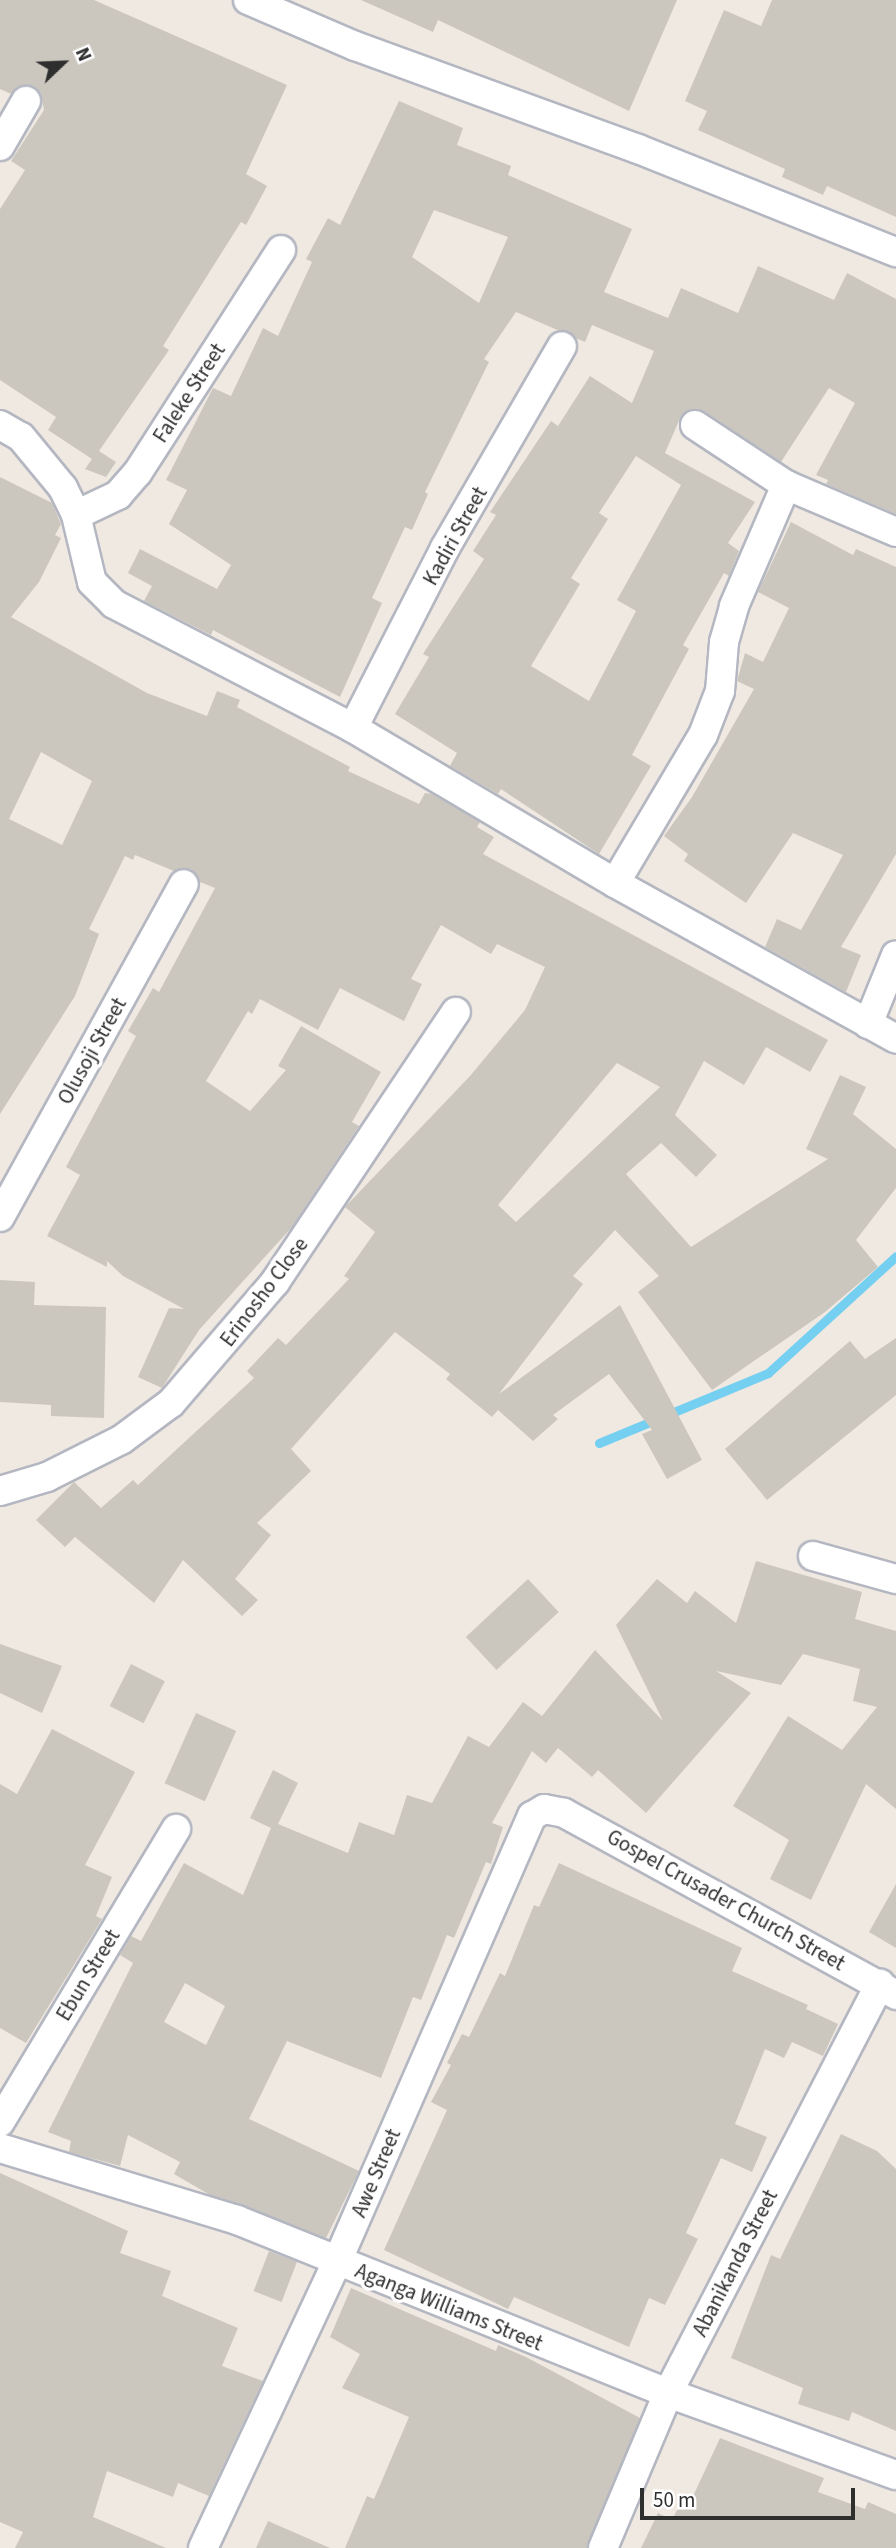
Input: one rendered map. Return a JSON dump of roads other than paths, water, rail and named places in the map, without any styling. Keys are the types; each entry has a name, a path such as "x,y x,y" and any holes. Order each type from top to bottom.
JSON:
{"street":[{"path":"248,0 355,46 638,149 896,252"},
{"path":"0,146 26,102"},
{"name":"Faleke Street","path":"76,515 118,495 138,472 281,250"},
{"name":"Kadiri Street","path":"354,728 446,548 562,346"},
{"path":"0,425 21,437 43,461 76,515 92,582 114,604 354,728 615,883 896,1039"},
{"path":"695,425 786,485 896,533"},
{"path":"615,883 703,735 720,691 724,642 734,606 786,485"},
{"name":"Olusoji Street","path":"0,1217 184,884"},
{"path":"868,1024 896,955"},
{"name":"Erinosho Close","path":"0,1491 47,1477 121,1440 171,1403 275,1282 456,1012"},
{"path":"813,1556 896,1579"},
{"name":"Gospel Crusader Church Street","path":"554,1809 888,1990"},
{"name":"Awe Street","path":"203,2548 337,2262 525,1828 532,1816 554,1809"},
{"name":"Ebun Street","path":"0,2122 176,1829"},
{"name":"Abanikanda Street","path":"603,2548 668,2393 888,1990"},
{"name":"Aganga Williams Street","path":"0,2147 166,2195 668,2393 896,2475"}],"waterway":[{"path":"599,1443 768,1373 896,1256"}]}
